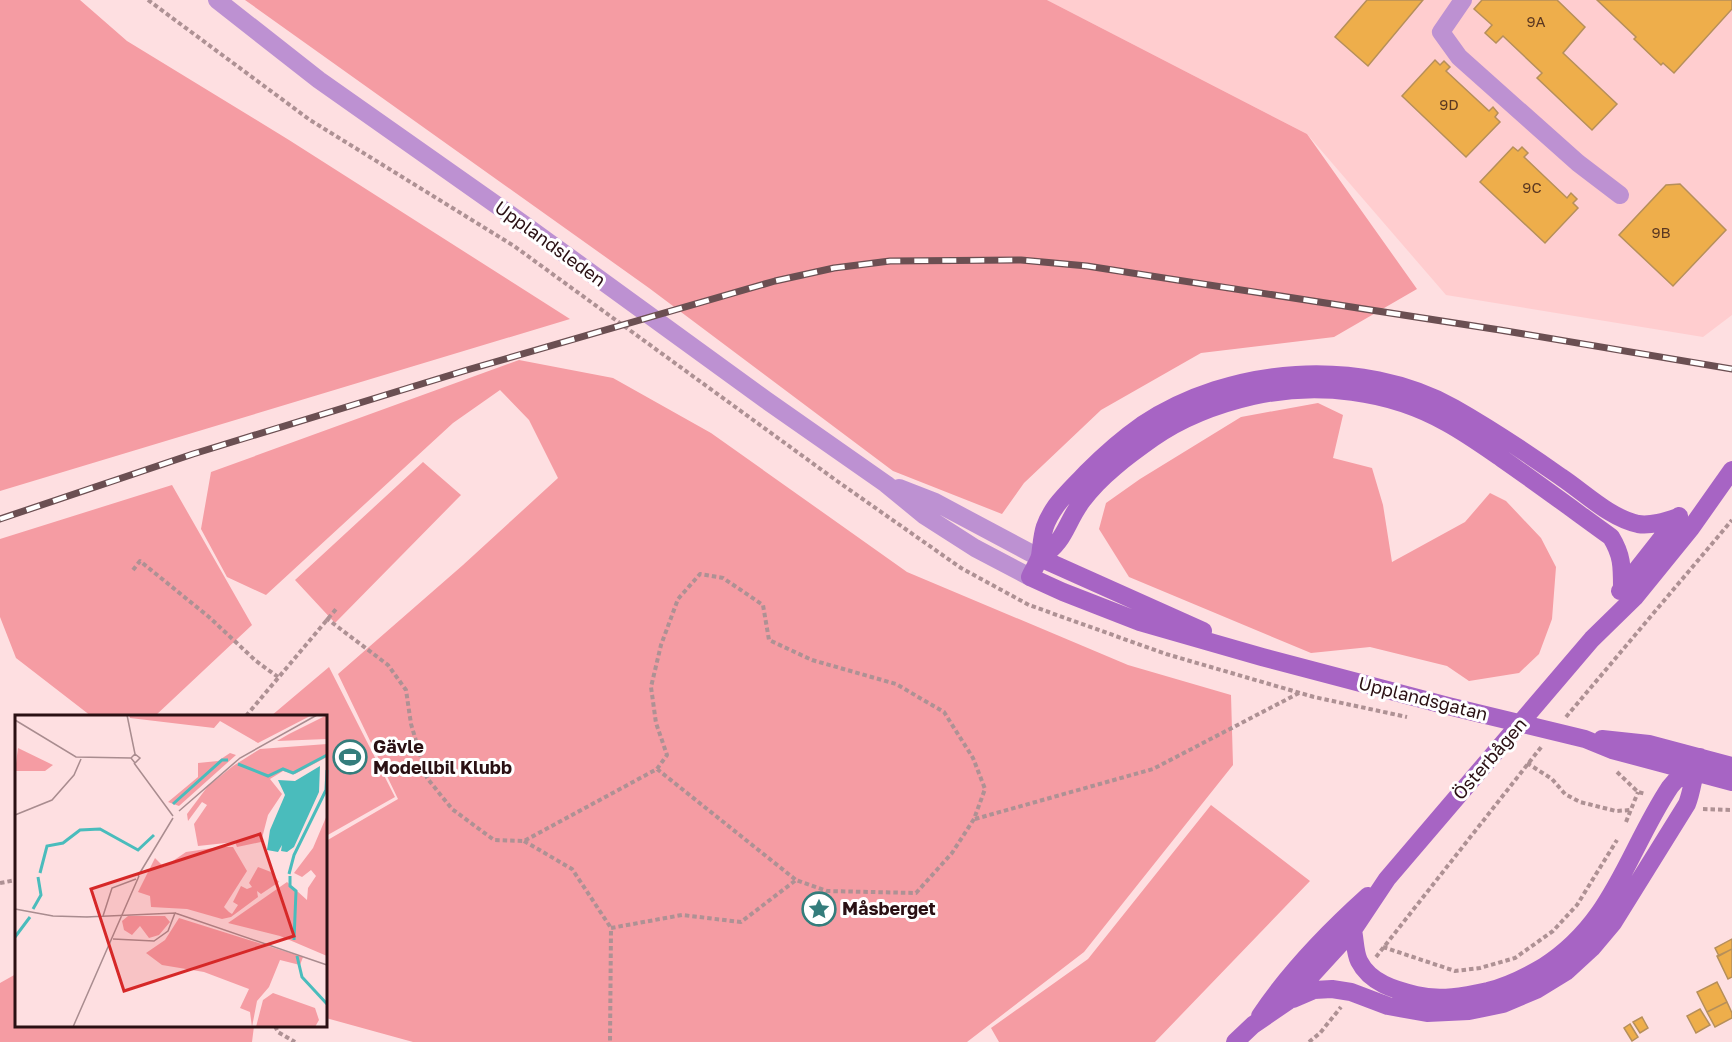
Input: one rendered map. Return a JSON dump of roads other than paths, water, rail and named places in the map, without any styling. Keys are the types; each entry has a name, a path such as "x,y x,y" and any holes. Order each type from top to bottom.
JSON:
{"main road":[{"path":"1040,558 1041,535 1057,505 1101,459 1143,425 1205,394 1269,378 1306,374 1381,381 1418,393 1453,408 1550,469 1621,519 1641,524 1660,523 1678,517"},
{"path":"1030,576 1040,558 1060,542 1076,510 1095,486 1155,436 1210,408 1271,392 1341,389 1411,406 1446,422 1538,484 1611,537 1619,550 1622,587"},
{"name":"Österbågen","path":"1592,639 1622,587 1678,517 1727,476"},
{"name":"Österbågen","path":"1234,1042 1253,1025 1288,1001 1353,930 1387,879 1592,639 1635,597 1691,528 1727,476"},
{"name":"Upplandsgatan","path":"1040,558 1262,657"},
{"name":"Upplandsgatan","path":"1030,576 1063,592 1140,622 1448,706 1585,739 1649,744 1732,782"},
{"path":"1353,930 1359,961 1373,977 1392,990 1428,998 1468,996 1498,989 1529,975 1557,958 1588,929 1600,913 1667,792 1676,780 1696,765"},
{"path":"1288,1001 1314,990 1332,989 1351,992 1388,1006 1427,1013 1469,1011 1503,1004 1536,990 1567,971 1592,948 1613,923 1687,804 1696,765"},
{"name":"Upplandsgatan","path":"1696,765 1732,766"},
{"name":"Österbågen","path":"1253,1025 1276,991 1342,920 1387,879"}],"street":[{"name":"Upplandsleden","path":"217,0 319,80 886,484 925,516 975,548 1030,576"},
{"path":"1463,0 1441,32 1460,57 1578,163 1620,195"},
{"name":"Upplandsleden","path":"886,484 935,502 1040,558"}],"railway":[{"path":"0,519 193,454 467,370 775,281 834,268 890,261 1021,260 1087,266 1500,330 1732,369"}],"place":[{"name":"Gävle Modellbil Klubb","path":"350,757"},
{"name":"Måsberget","path":"819,909"}]}
